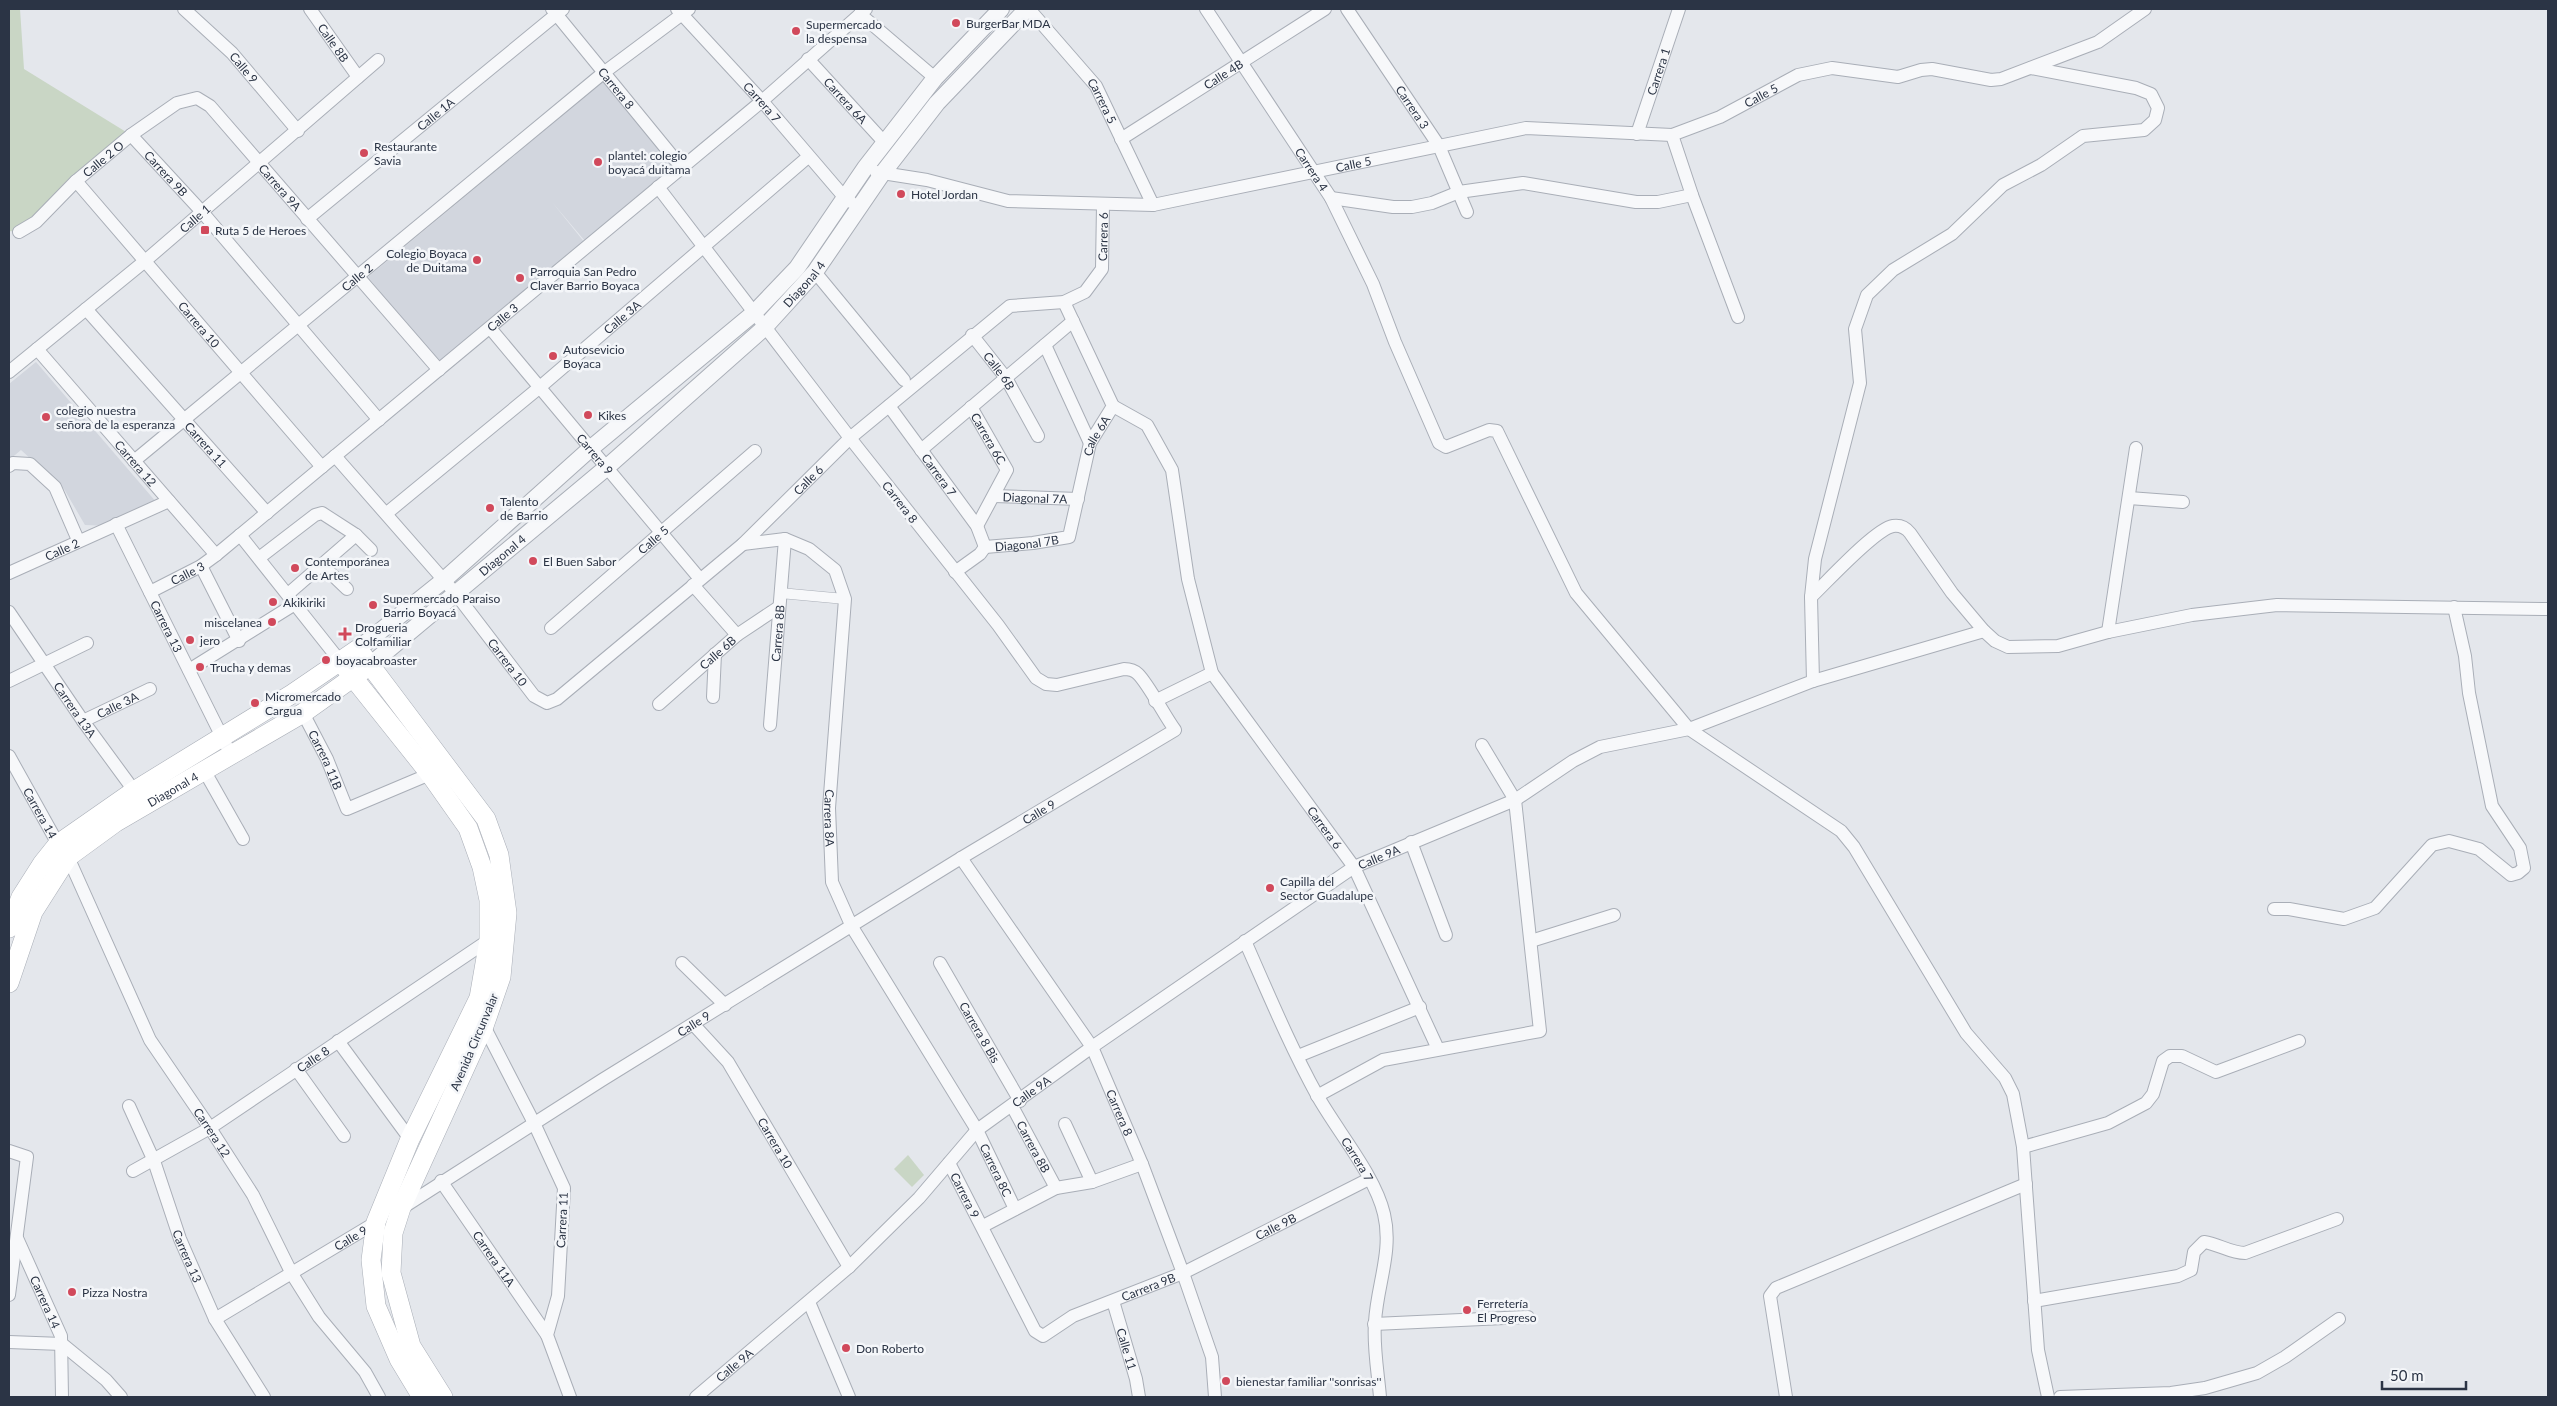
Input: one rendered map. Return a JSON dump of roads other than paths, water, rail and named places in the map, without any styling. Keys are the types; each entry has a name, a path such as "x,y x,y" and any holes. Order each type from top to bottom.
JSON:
{"main road":[{"name":"Diagonal 4","path":"9,928 21,897 42,864 139,798 227,746 358,649"},
{"name":"Avenida Circunvalar","path":"358,649 486,819 499,855 507,913 501,977 484,1026 402,1208 393,1233 391,1273 411,1346 443,1397"},
{"name":"Avenida Circunvalar","path":"340,661 430,774 468,828 482,867 488,900 490,940 479,998 410,1139 376,1222 371,1260 376,1306 399,1359 422,1397"},
{"name":"Diagonal 4","path":"139,798 204,770 227,746 303,712 370,665"},
{"name":"Diagonal 4","path":"9,983 33,912 63,850"}],"street":[{"name":"Calle 9","path":"184,9 232,53 298,131"},
{"name":"Calle 8B","path":"310,9 358,78"},
{"name":"Diagonal 4","path":"370,665 606,468 764,328 815,272 852,202 865,168 884,142 935,78 1001,9"},
{"name":"Diagonal 4","path":"358,649 444,580 590,449 754,313 797,268 852,202 882,174 937,103 1028,9"},
{"name":"Carrera 5","path":"1028,9 1096,86 1152,205"},
{"name":"Carrera 4","path":"1206,9 1243,62 1331,198 1373,284 1395,342 1442,446 1446,448 1489,430 1498,431 1576,593 1689,729"},
{"name":"Calle 4B","path":"1121,139 1325,9"},
{"name":"Carrera 3","path":"1347,9 1439,146 1467,212"},
{"name":"Carrera 1","path":"1636,134 1679,9"},
{"name":"Calle 5","path":"865,168 882,174 927,180 1008,201 1152,205 1314,170 1526,128 1672,135 1720,117 1798,75 1832,68 1898,77 1921,70 1932,69 1991,80 2030,68 2098,42 2146,9"},
{"path":"602,74 683,10"},
{"name":"Carrera 7","path":"683,10 808,157 852,202"},
{"name":"Carrera 8","path":"557,11 602,74 682,168"},
{"name":"Calle 1A","path":"307,219 557,11"},
{"path":"863,11 935,78"},
{"name":"Calle 3","path":"150,592 201,566 216,555 762,101 863,11"},
{"name":"Calle 1","path":"9,372 260,165 378,60"},
{"name":"Carrera 6A","path":"808,60 884,142"},
{"path":"1813,681 1811,597 1814,560 1860,384 1855,329 1867,296 1893,270 1952,234 2003,184 2042,165 2083,136 2144,130 2155,120 2158,108 2151,94 2136,88 2030,68"},
{"name":"Calle 2","path":"134,461 602,74"},
{"name":"Carrera 9A","path":"197,98 210,106 439,370"},
{"name":"Calle 2 O","path":"19,232 36,222 76,180 131,135 176,103 197,98"},
{"name":"Carrera 9B","path":"131,135 203,213"},
{"path":"1672,135 1692,195 1738,317"},
{"name":"Calle 3A","path":"387,513 540,387 808,157"},
{"name":"Carrera 10","path":"76,180 322,467"},
{"path":"1331,198 1393,207 1412,207 1432,203 1459,192 1523,183 1636,202 1658,202 1692,195"},
{"name":"Carrera 8","path":"658,187 764,328 954,572 998,625 1036,678 1046,684 1057,685 1131,669 1137,673 1175,730"},
{"name":"Carrera 6","path":"1085,292 1102,269 1103,205"},
{"path":"203,213 379,420"},
{"path":"815,272 904,380"},
{"name":"Calle 6","path":"547,703 557,699 743,544 850,438 972,335 1010,306 1064,302 1085,292"},
{"name":"Calle 6A","path":"1064,302 1113,406 1090,443 1070,534"},
{"name":"Carrera 11","path":"86,309 267,513"},
{"path":"922,450 1073,321"},
{"name":"Carrera 9","path":"490,328 606,468 662,532 696,582 737,635"},
{"name":"Calle 6B","path":"972,335 1006,378 1038,436"},
{"path":"1044,345 1090,443"},
{"name":"Carrera 12","path":"37,349 216,555"},
{"name":"Carrera 7","path":"889,406 977,526 985,547"},
{"path":"1113,406 1147,425 1172,470 1188,578 1212,673 1155,701"},
{"name":"Carrera 6C","path":"972,407 1007,470 994,496"},
{"path":"2108,632 2130,498 2136,448"},
{"name":"Calle 5","path":"551,628 756,452"},
{"name":"Carrera 10","path":"335,456 387,513 456,594 534,696 547,703"},
{"path":"9,466 13,462 30,464 55,487 78,540"},
{"path":"977,526 994,496"},
{"name":"Diagonal 7A","path":"994,496 1078,498"},
{"path":"2130,498 2184,502"},
{"name":"Calle 2","path":"9,573 169,500"},
{"path":"259,558 315,515 322,513 356,535 371,550"},
{"name":"Carrera 13","path":"116,524 227,746"},
{"path":"1811,597 1876,534 1892,526 1905,528 1946,586 1984,632 1995,641 2008,647 2058,646 2108,632 2192,615 2276,606 2548,609"},
{"name":"Diagonal 7B","path":"985,547 1033,544 1070,534"},
{"path":"240,535 340,661"},
{"path":"189,670 239,641 292,599 322,565 356,535"},
{"name":"Carrera 8A","path":"743,544 785,539 809,549 835,570 845,599 829,808 832,882 852,927 977,1130"},
{"name":"Carrera 8B","path":"770,726 785,539"},
{"path":"954,572 980,554 985,547"},
{"path":"322,565 347,589"},
{"path":"201,566 239,641"},
{"path":"780,593 845,599"},
{"name":"Calle 6B","path":"659,704 737,635 779,607"},
{"path":"2274,909 2344,919 2375,908 2432,845 2449,841 2479,849 2511,875 2518,873 2524,868 2520,848 2492,806 2469,693 2465,656 2454,607"},
{"name":"Carrera 13A","path":"9,612 43,664 139,798"},
{"name":"Calle 9A","path":"696,1397 710,1392 849,1267 920,1198 977,1130 1016,1104 1092,1047 1354,866 1515,800 1573,761 1600,747 1689,729 1813,681 1984,632"},
{"path":"9,681 87,643"},
{"path":"713,697 715,654"},
{"name":"Carrera 6","path":"1212,673 1354,866 1438,1049"},
{"name":"Calle 3A","path":"83,721 150,689"},
{"name":"Carrera 11B","path":"303,712 328,759 347,809 430,774"},
{"path":"1689,729 1841,831 1854,847 1966,1033 2005,1078 2013,1094 2022,1147 2038,1350 2048,1397"},
{"name":"Calle 9","path":"215,1319 402,1208 441,1181 961,858 1175,730"},
{"path":"1318,1096 1383,1060 1540,1031 1515,800 1482,745"},
{"name":"Carrera 14","path":"9,756 63,850"},
{"path":"204,770 243,839"},
{"path":"1411,842 1446,935"},
{"name":"Carrera 12","path":"63,850 150,1040 253,1195 292,1274 319,1317 365,1372 378,1397"},
{"name":"Carrera 8","path":"961,858 1092,1047 1142,1164 1183,1274 1212,1357 1215,1397"},
{"path":"1531,941 1614,915"},
{"name":"Calle 8","path":"133,1171 154,1161 210,1128 296,1068 490,940"},
{"name":"Carrera 7","path":"1245,941 1318,1096 1369,1179 1384,1213 1387,1242 1385,1266 1377,1294 1374,1324 1382,1397"},
{"path":"682,963 725,1005"},
{"name":"Carrera 8 Bis","path":"940,963 1016,1104"},
{"path":"1298,1056 1420,1007"},
{"name":"Carrera 10","path":"694,1025 728,1062 849,1267"},
{"name":"Carrera 11","path":"484,1026 534,1123 564,1188 558,1296 547,1336"},
{"path":"338,1041 410,1139"},
{"path":"2022,1147 2108,1122 2146,1103 2153,1094 2163,1061 2170,1056 2182,1056 2216,1072 2299,1041"},
{"path":"296,1068 344,1136"},
{"name":"Carrera 8B","path":"1016,1104 1056,1188"},
{"name":"Carrera 13","path":"130,1106 154,1161 180,1239 215,1319 264,1397"},
{"path":"1065,1124 1092,1182"},
{"name":"Carrera 8C","path":"977,1130 1015,1209"},
{"path":"9,1151 27,1157 9,1295"},
{"name":"Carrera 9","path":"949,1163 983,1226 1035,1331 1043,1336 1073,1316 1113,1301"},
{"path":"983,1226 1056,1188 1092,1182 1142,1164"},
{"name":"Calle 9B","path":"1183,1274 1369,1179"},
{"name":"Carrera 11A","path":"441,1181 547,1336"},
{"path":"1786,1397 1770,1296 1776,1288 2026,1184"},
{"path":"2034,1300 2178,1276 2191,1270 2194,1252 2204,1242 2216,1244 2234,1254 2245,1253 2337,1219"},
{"name":"Carrera 14","path":"17,1238 61,1336 62,1397"},
{"name":"Carrera 9B","path":"1113,1301 1183,1274"},
{"name":"Calle 11","path":"1113,1301 1136,1379 1139,1397"},
{"path":"809,1302 849,1397"},
{"path":"1374,1324 1528,1317"},
{"path":"2060,1397 2171,1393 2205,1388 2257,1372 2285,1357 2339,1319"},
{"path":"547,1336 570,1397"},
{"path":"9,1342 62,1344 106,1380 121,1397"}],"place":[{"name":"BurgerBar MDA","path":"956,23"},
{"name":"Supermercado la despensa","path":"796,31"},
{"name":"Restaurante Savia","path":"364,153"},
{"name":"plantel: colegio boyacá duitama","path":"598,162"},
{"name":"Hotel Jordan","path":"901,194"},
{"name":"Ruta 5 de Heroes","path":"205,230"},
{"name":"Colegio Boyaca de Duitama","path":"477,260"},
{"name":"Parroquia San Pedro Claver Barrio Boyaca","path":"520,278"},
{"name":"Autosevicio Boyaca","path":"553,356"},
{"name":"Kikes","path":"588,415"},
{"name":"colegio nuestra señora de la esperanza","path":"46,417"},
{"name":"Talento de Barrio","path":"490,508"},
{"name":"El Buen Sabor","path":"533,561"},
{"name":"Contemporánea de Artes","path":"295,568"},
{"name":"Akikiriki","path":"273,602"},
{"name":"Supermercado Paraiso Barrio Boyacá","path":"373,605"},
{"name":"miscelanea","path":"272,622"},
{"name":"Drogueria Colfamiliar","path":"345,634"},
{"name":"jero","path":"190,640"},
{"name":"boyacabroaster","path":"326,660"},
{"name":"Trucha y demas","path":"200,667"},
{"name":"Micromercado Cargua","path":"255,703"},
{"name":"Capilla del Sector Guadalupe","path":"1270,888"},
{"name":"Pizza Nostra","path":"72,1292"},
{"name":"Ferretería El Progreso","path":"1467,1310"},
{"name":"Don Roberto","path":"846,1348"},
{"name":"bienestar familiar ''sonrisas''","path":"1226,1381"}]}
